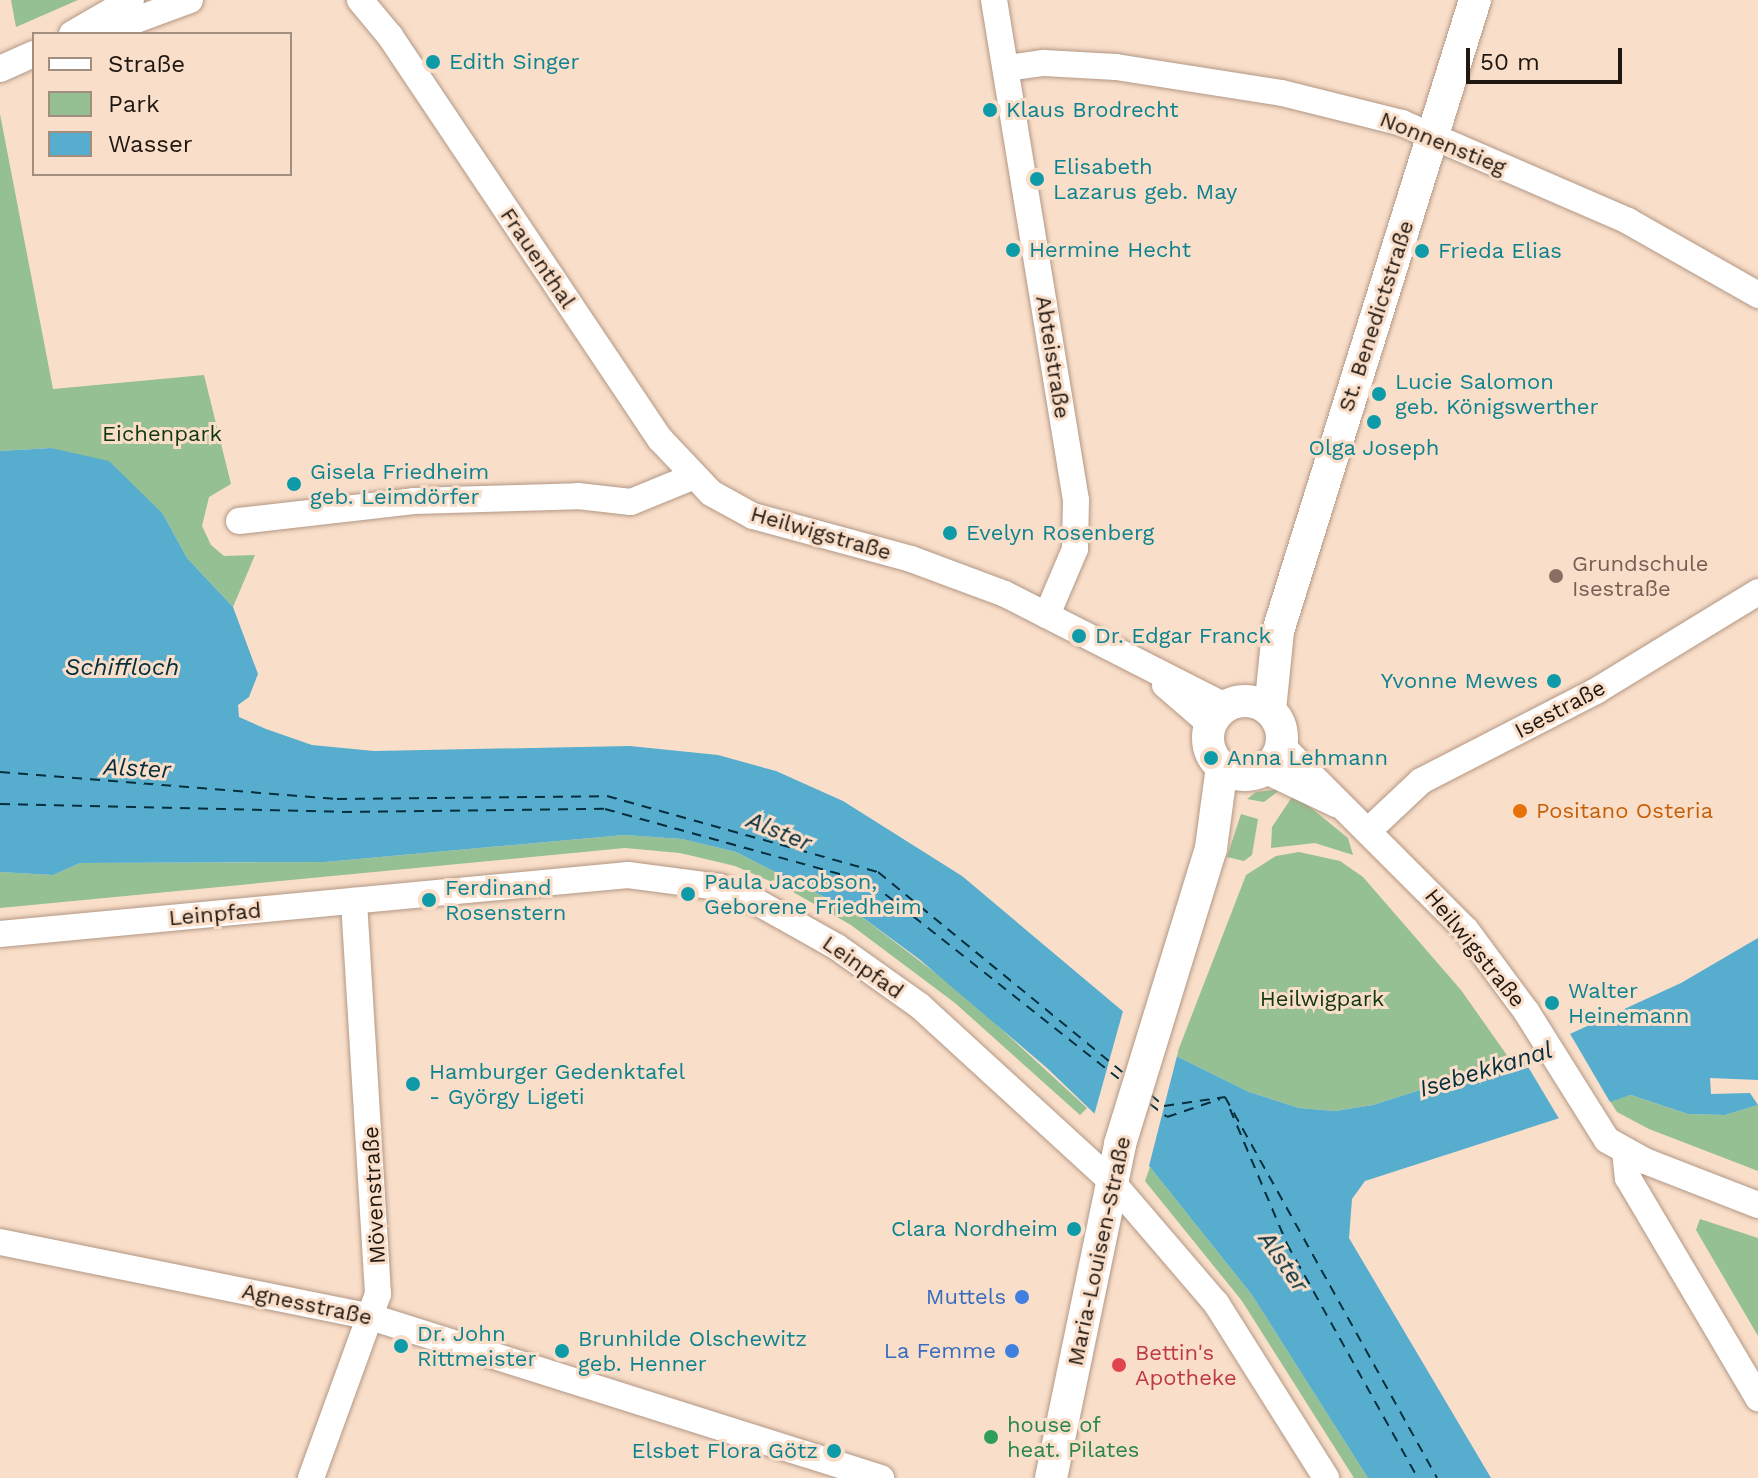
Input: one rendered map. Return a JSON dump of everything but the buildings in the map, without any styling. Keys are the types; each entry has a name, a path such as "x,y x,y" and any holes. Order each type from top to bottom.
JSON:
{"main road":[{"name":"St. Benedictstraße","path":"1237,710 1278,631 1475,0"},
{"path":"1237,710 1282,727 1255,764 1210,749 1237,710"},
{"name":"Maria-Louisen-Straße","path":"1051,1478 1120,1144 1154,1025 1211,848 1255,764"}],"street":[{"path":"75,32 131,0"},
{"path":"103,32 190,0"},
{"name":"Frauenthal","path":"360,0 390,36 660,439 692,477"},
{"name":"Frauenthal","path":"376,0 390,36"},
{"name":"Abteistraße","path":"994,0 1076,500 1075,549 1047,615"},
{"path":"0,69 32,55"},
{"name":"Nonnenstieg","path":"1007,68 1080,63 1166,73 1292,96 1402,123 1628,221 1758,295"},
{"path":"239,521 414,501 578,496 631,502 692,477"},
{"name":"Heilwigstraße","path":"692,477 725,503 753,516 911,559 1047,615 1154,673 1237,710"},
{"name":"Isestraße","path":"1368,831 1421,781 1596,691 1758,592"},
{"name":"Heilwigstraße","path":"1255,764 1336,804 1368,831 1466,930 1546,1043 1586,1113 1607,1140 1625,1151 1758,1205"},
{"name":"Leinpfad","path":"0,934 628,875 719,887 798,923 909,998 1113,1183 1216,1303 1326,1478"},
{"name":"Mövenstraße","path":"311,1478 371,1317 379,1266 354,901"},
{"path":"1625,1151 1628,1178 1758,1398"},
{"name":"Agnesstraße","path":"0,1242 371,1317 881,1478"}],"green space":[{"path":"11,0 78,0 16,27"},
{"name":"Eichenpark","path":"0,114 53,389 204,375 231,484 209,497 202,526 211,545 224,556 255,555 233,607 187,558 163,514 51,448 0,451"},
{"path":"1281,789 1264,802 1247,799 1256,792"},
{"path":"1294,794 1348,838 1353,855 1315,843 1271,848 1272,827"},
{"path":"1241,814 1258,819 1252,855 1244,861 1227,857"},
{"path":"624,835 682,839 736,852 858,914 963,994 1087,1108 1080,1115 955,1003 851,925 786,888 735,866 680,853 625,848 0,908 0,872 53,875 80,863 325,862"},
{"name":"Heilwigpark","path":"1299,852 1340,861 1363,877 1461,990 1511,1061 1373,1105 1335,1111 1299,1108 1249,1092 1176,1056 1246,875 1276,856"},
{"path":"1631,1095 1688,1114 1725,1115 1758,1105 1758,1171 1649,1129 1617,1112 1610,1101"},
{"path":"1150,1167 1252,1295 1368,1478 1354,1478 1242,1301 1145,1181"},
{"path":"1700,1219 1758,1238 1758,1336 1696,1230"}],"water":[{"path":"51,448 109,461 163,514 187,558 233,607 258,674 249,697 238,705 239,717 266,729 312,745 374,751 630,746 718,755 776,771 843,801 962,876 1176,1056 1249,1092 1299,1108 1335,1111 1373,1105 1511,1061 1681,983 1758,938 1758,1105 1725,1115 1688,1114 1631,1095 1365,1181 1352,1199 1349,1238 1491,1478 1368,1478 1252,1295 1150,1167 1047,1068 919,959 858,914 736,852 682,839 624,835 325,862 80,863 53,875 0,872 0,451"}],"pier":[{"path":"1123,1011 1178,1052 1148,1170 1093,1119"},
{"path":"1569,1032 1610,1102 1561,1122 1521,1055"},
{"path":"1710,1078 1758,1080 1758,1105 1750,1093 1711,1094"}],"ferry route":[{"path":"0,772 337,799 607,796 878,872 1124,1073"},
{"path":"0,804 342,812 605,809 871,883 1123,1082"},
{"path":"1151,1095 1164,1106 1225,1097 1437,1478"},
{"path":"1150,1104 1167,1117 1220,1099"},
{"path":"1230,1109 1287,1244 1418,1478"}],"place":[{"name":"Edith Singer","path":"433,62"},
{"name":"Klaus Brodrecht","path":"990,110"},
{"name":"Elisabeth Lazarus geb. May","path":"1037,179"},
{"name":"Hermine Hecht","path":"1013,250"},
{"name":"Frieda Elias","path":"1422,251"},
{"name":"Lucie Salomon geb. Königswerther","path":"1379,394"},
{"name":"Olga Joseph","path":"1374,422"},
{"name":"Gisela Friedheim geb. Leimdörfer","path":"294,484"},
{"name":"Evelyn Rosenberg","path":"950,533"},
{"name":"Grundschule Isestraße","path":"1556,576"},
{"name":"Dr. Edgar Franck","path":"1079,636"},
{"name":"Yvonne Mewes","path":"1554,681"},
{"name":"Anna Lehmann","path":"1211,758"},
{"name":"Positano Osteria","path":"1520,811"},
{"name":"Paula Jacobson, Geborene Friedheim","path":"688,894"},
{"name":"Ferdinand Rosenstern","path":"429,900"},
{"name":"Walter Heinemann","path":"1552,1003"},
{"name":"Hamburger Gedenktafel - György Ligeti","path":"413,1084"},
{"name":"Clara Nordheim","path":"1074,1229"},
{"name":"Muttels","path":"1022,1297"},
{"name":"Dr. John Rittmeister","path":"401,1346"},
{"name":"Brunhilde Olschewitz geb. Henner","path":"562,1351"},
{"name":"La Femme","path":"1012,1351"},
{"name":"Bettin's Apotheke","path":"1119,1365"},
{"name":"house of heat. Pilates","path":"991,1437"},
{"name":"Elsbet Flora Götz","path":"834,1451"}],"water label":[{"name":"Schiffloch","path":"122,668"},
{"name":"Alster","path":"137,769"},
{"name":"Alster","path":"779,832"},
{"name":"Isebekkanal","path":"1486,1070"},
{"name":"Alster","path":"1283,1262"}]}
